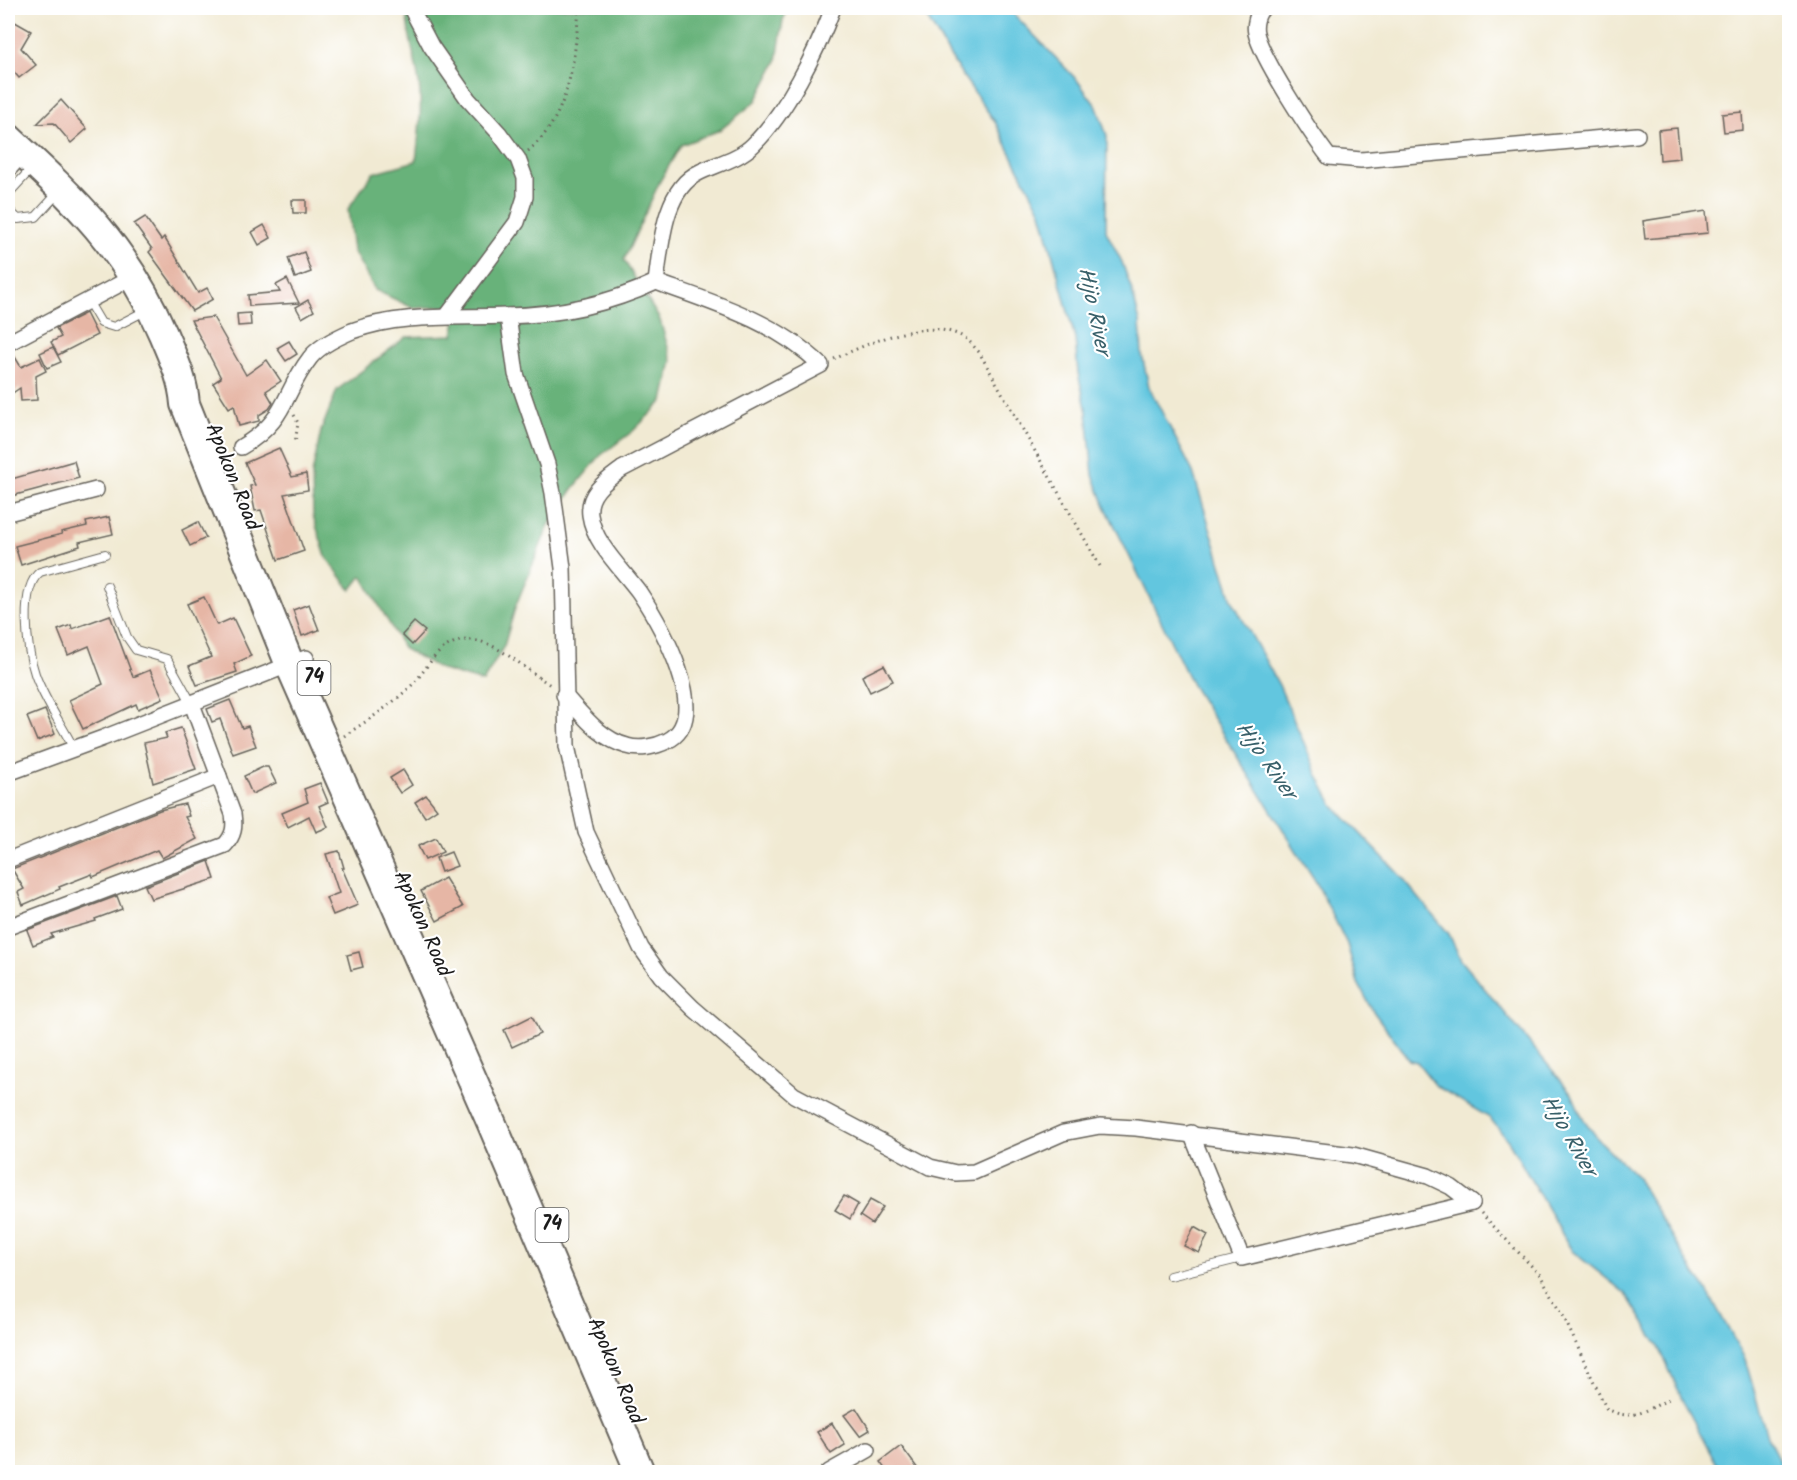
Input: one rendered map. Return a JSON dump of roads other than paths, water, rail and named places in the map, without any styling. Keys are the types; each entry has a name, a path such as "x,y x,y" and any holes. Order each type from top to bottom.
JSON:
{"highway":[{"name":"Apokon Road","path":"19,156 62,188 107,237 135,276 152,308 183,380 185,404 298,661 640,1473"},
{"name":"Apokon Road","path":"298,661 340,739 658,1473"}],"street":[{"path":"411,8 420,27 456,81 518,159 525,178 525,197 517,222 447,316"},
{"path":"656,282 665,229 673,201 683,184 696,173 751,147 772,123 798,79 832,8"},
{"path":"1263,8 1256,22 1256,33 1267,58 1329,157 1361,160 1637,135"},
{"path":"8,343 135,276"},
{"path":"242,447 269,427 284,406 311,357 328,343 353,331 399,321 447,316 508,316 600,304 625,297 656,282 714,303 782,333 802,346 821,364 622,469 594,494 590,516 594,527 640,594 674,658 686,696 687,712 684,726 676,737 661,744 628,747 612,740 592,725 564,695"},
{"path":"508,316 516,374 547,464 553,493 563,568 566,625 564,695 567,746 586,832 641,948 662,976 693,1008 794,1095 930,1167 956,1173 974,1172 1063,1133 1100,1126 1191,1133 1353,1155 1405,1168 1451,1187 1472,1203 1242,1258 1191,1133"},
{"path":"8,513 96,490"},
{"path":"8,772 192,704 298,661"},
{"path":"8,927 225,845 232,837 234,826 219,776 192,704"},
{"path":"8,860 219,776"},
{"path":"829,1473 868,1450"}],"lane":[{"path":"8,194 19,156"},
{"path":"8,209 18,219 36,217 62,188"},
{"path":"88,301 100,323 114,327 152,308"},
{"path":"74,749 36,676 28,637 28,588 32,578 40,572 105,554"},
{"path":"107,586 132,644 145,654 167,659 192,704"},
{"path":"1170,1276 1242,1258"}],"water":[{"name":"Hijo River","path":"921,8 1008,8 1077,80 1097,107 1107,136 1106,231 1122,262 1132,291 1140,322 1142,355 1149,387 1193,472 1232,600 1279,685 1318,776 1334,806 1398,873 1449,934 1461,960 1572,1094 1582,1117 1598,1139 1635,1175 1689,1265 1704,1285 1745,1359 1767,1436 1785,1472 1721,1472 1684,1403 1659,1347 1626,1294 1572,1251 1509,1142 1490,1118 1436,1086 1417,1062 1409,1060 1373,1011 1358,983 1347,944 1316,882 1192,685 1105,506 1093,475 1087,412 1078,373 1075,338 1041,212 995,122 956,66"}]}
